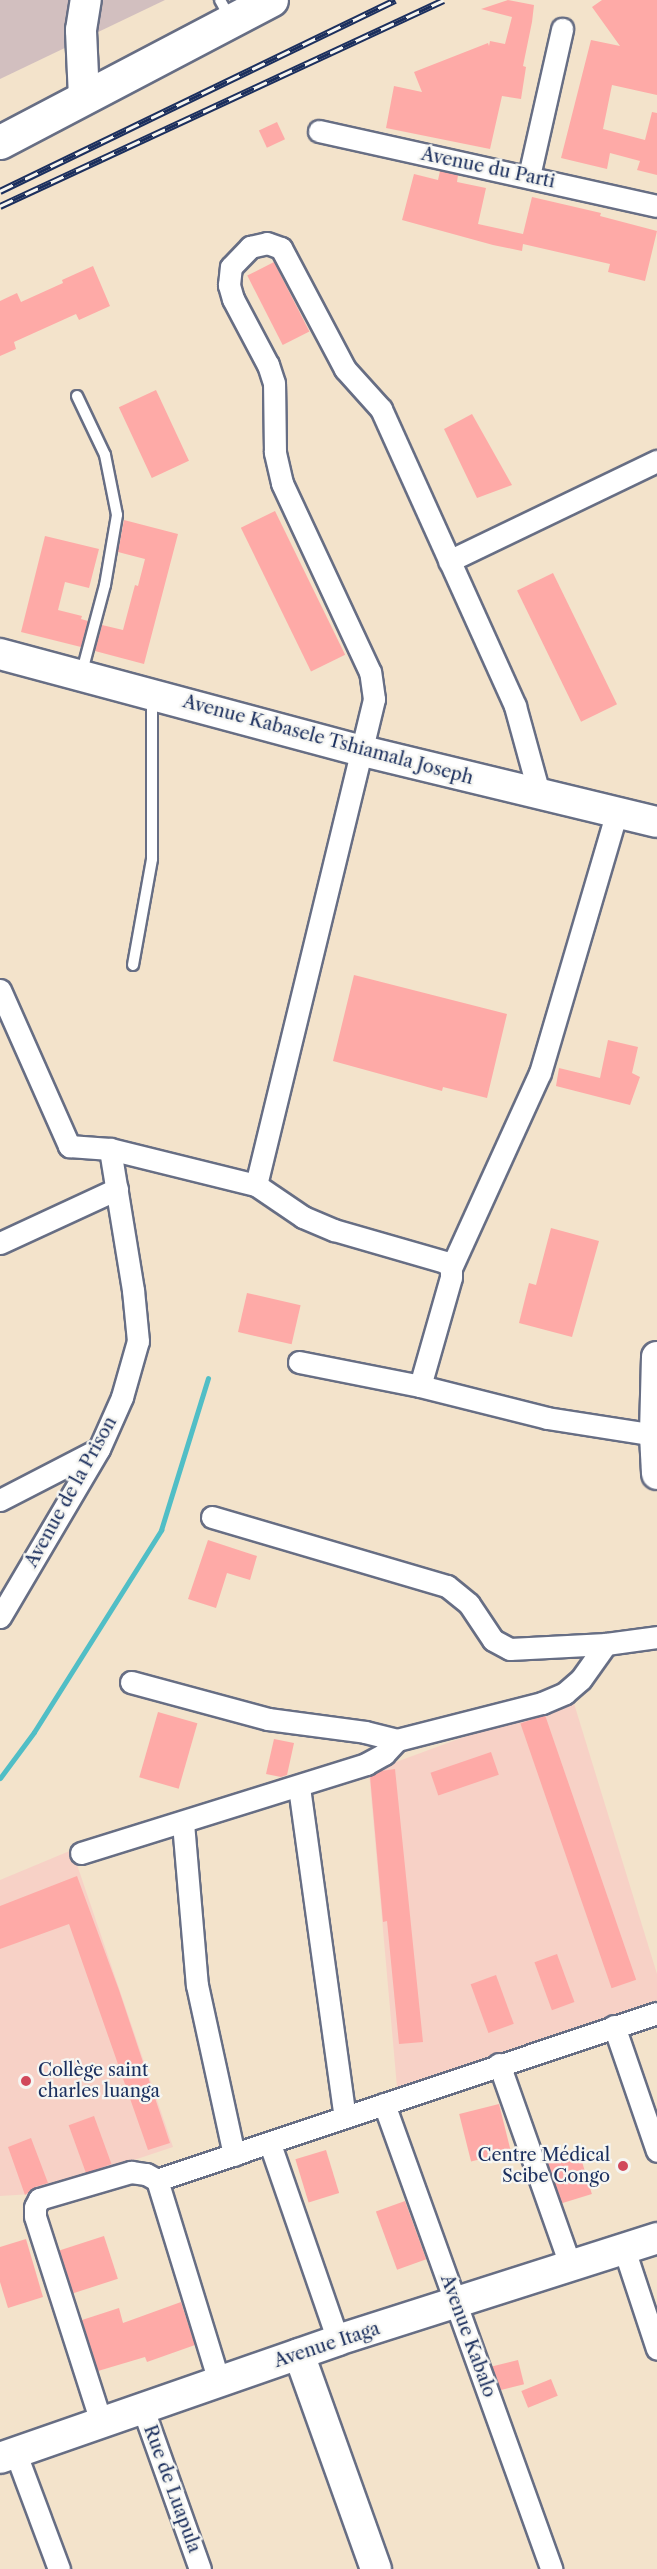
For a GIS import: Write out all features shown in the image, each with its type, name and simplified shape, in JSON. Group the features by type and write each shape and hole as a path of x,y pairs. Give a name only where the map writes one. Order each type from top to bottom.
{"main road":[{"path":"0,142 84,97 226,10 271,0"}],"street":[{"path":"84,97 81,30 86,0"},
{"path":"529,176 562,29"},
{"name":"Avenue du Parti","path":"319,131 657,206"},
{"path":"256,1185 374,699 370,672 282,483 275,452 274,383 268,365 233,299 229,285 231,267 250,247 267,243 282,248 345,369 381,409 515,706 539,794"},
{"path":"448,561 657,461"},
{"name":"Avenue Kabasele Tshiamala Joseph","path":"0,654 363,751 657,822"},
{"path":"420,1386 451,1277 451,1268 540,1073 617,812"},
{"path":"0,990 69,1146 110,1149 256,1185 303,1217 334,1230 445,1262 451,1268"},
{"name":"Avenue de la Prison","path":"0,1617 99,1449 122,1397 138,1341 110,1149"},
{"path":"0,1242 117,1189"},
{"path":"657,1358 655,1435 657,1474"},
{"path":"299,1362 420,1386 547,1418 655,1435"},
{"path":"0,1500 99,1449"},
{"path":"212,1517 447,1586 469,1604 493,1640 510,1648 606,1644 657,1637"},
{"path":"131,1682 268,1719 365,1732 397,1740 543,1703 565,1693 581,1679 606,1644"},
{"path":"81,1853 299,1787 366,1764 384,1754 397,1740"},
{"path":"299,1787 345,2117"},
{"path":"183,1822 196,1985 234,2155"},
{"path":"157,2180 657,2013"},
{"path":"614,2026 657,2151"},
{"path":"499,2064 571,2267"},
{"name":"Avenue Kabalo","path":"384,2104 551,2569"},
{"path":"270,2144 338,2340"},
{"path":"101,2422 35,2216 35,2206 39,2199 131,2172 146,2174 157,2180 219,2381"},
{"name":"Avenue Itaga","path":"4,2456 338,2340 657,2238"},
{"path":"624,2249 657,2349"},
{"path":"298,2354 376,2569"},
{"name":"Rue de Luapula","path":"143,2409 200,2569"},
{"path":"4,2456 58,2569"}],"lane":[{"path":"77,396 105,455 117,515 105,585 81,676"},
{"path":"133,965 152,859 152,693"}],"shaded area":[{"path":"0,0 165,0 0,79"},
{"path":"572,1697 657,1974 657,2000 397,2087 369,1772"},
{"path":"72,1850 173,2147 32,2194 0,2196 0,1880"}],"building":[{"path":"508,0 534,5 532,22 523,66 526,67 521,99 502,96 490,149 386,128 394,86 422,92 414,72 488,43 489,46 490,41 505,44 512,17 481,9"},
{"path":"602,0 657,0 657,95 612,85 603,129 645,140 652,112 657,113 657,175 637,170 640,161 610,153 607,169 561,158 591,40 620,46 592,7"},
{"path":"277,122 285,139 267,148 259,130"},
{"path":"440,171 458,175 457,182 486,188 478,224 523,234 532,197 601,213 600,216 657,231 645,281 608,272 610,264 523,244 522,251 493,245 402,220 414,174 438,180"},
{"path":"274,262 309,331 283,345 247,276"},
{"path":"93,266 110,306 79,320 76,314 14,342 16,349 0,356 0,301 17,293 21,302"},
{"path":"156,390 189,461 152,478 119,407"},
{"path":"472,414 512,485 477,498 444,429"},
{"path":"275,511 345,655 311,671 241,528"},
{"path":"124,520 178,534 144,664 95,651 102,625 123,630 135,585 138,586 145,559 118,552"},
{"path":"45,536 99,549 89,588 65,582 58,610 82,616 81,619 88,621 81,647 21,632"},
{"path":"553,573 617,704 581,722 517,591"},
{"path":"354,975 507,1014 487,1098 443,1087 442,1091 333,1061"},
{"path":"608,1040 638,1047 632,1073 640,1077 630,1105 556,1086 559,1068 600,1078"},
{"path":"551,1228 599,1241 572,1337 519,1323 529,1283 536,1285"},
{"path":"247,1293 301,1305 292,1344 238,1332"},
{"path":"208,1540 257,1556 250,1580 227,1573 216,1608 188,1599"},
{"path":"158,1712 197,1723 179,1789 139,1777"},
{"path":"545,1715 636,1980 612,1988 520,1723"},
{"path":"274,1739 294,1743 287,1775 281,1777 266,1774"},
{"path":"491,1752 499,1775 438,1796 430,1773"},
{"path":"395,1769 423,2042 399,2044 387,1921 383,1922 370,1776 381,1771"},
{"path":"77,1876 119,1990 170,2143 148,2150 69,1924 0,1949 0,1906"},
{"path":"557,1954 574,2002 552,2010 534,1962"},
{"path":"496,1975 514,2024 488,2033 471,1984"},
{"path":"499,2104 511,2152 471,2161 459,2114"},
{"path":"94,2116 111,2164 86,2173 69,2125"},
{"path":"31,2138 48,2183 35,2187 25,2195 8,2147"},
{"path":"326,2150 339,2193 309,2202 295,2159"},
{"path":"579,2152 592,2194 559,2204 546,2162"},
{"path":"405,2201 426,2259 397,2270 376,2212"},
{"path":"104,2236 118,2279 73,2293 59,2251"},
{"path":"26,2239 43,2297 8,2308 0,2282 0,2247"},
{"path":"181,2302 195,2345 147,2362 145,2357 98,2371 82,2320 119,2308 123,2323"},
{"path":"518,2360 524,2384 498,2391 492,2367"},
{"path":"551,2379 558,2396 528,2408 521,2391"}],"waterway":[{"path":"0,1778 34,1732 161,1530 208,1378"}],"railway":[{"path":"0,191 395,0"},
{"path":"0,206 443,0"}],"place":[{"name":"Collège saint charles luanga","path":"26,2081"},
{"name":"Centre Médical Scibe Congo","path":"623,2166"}]}
